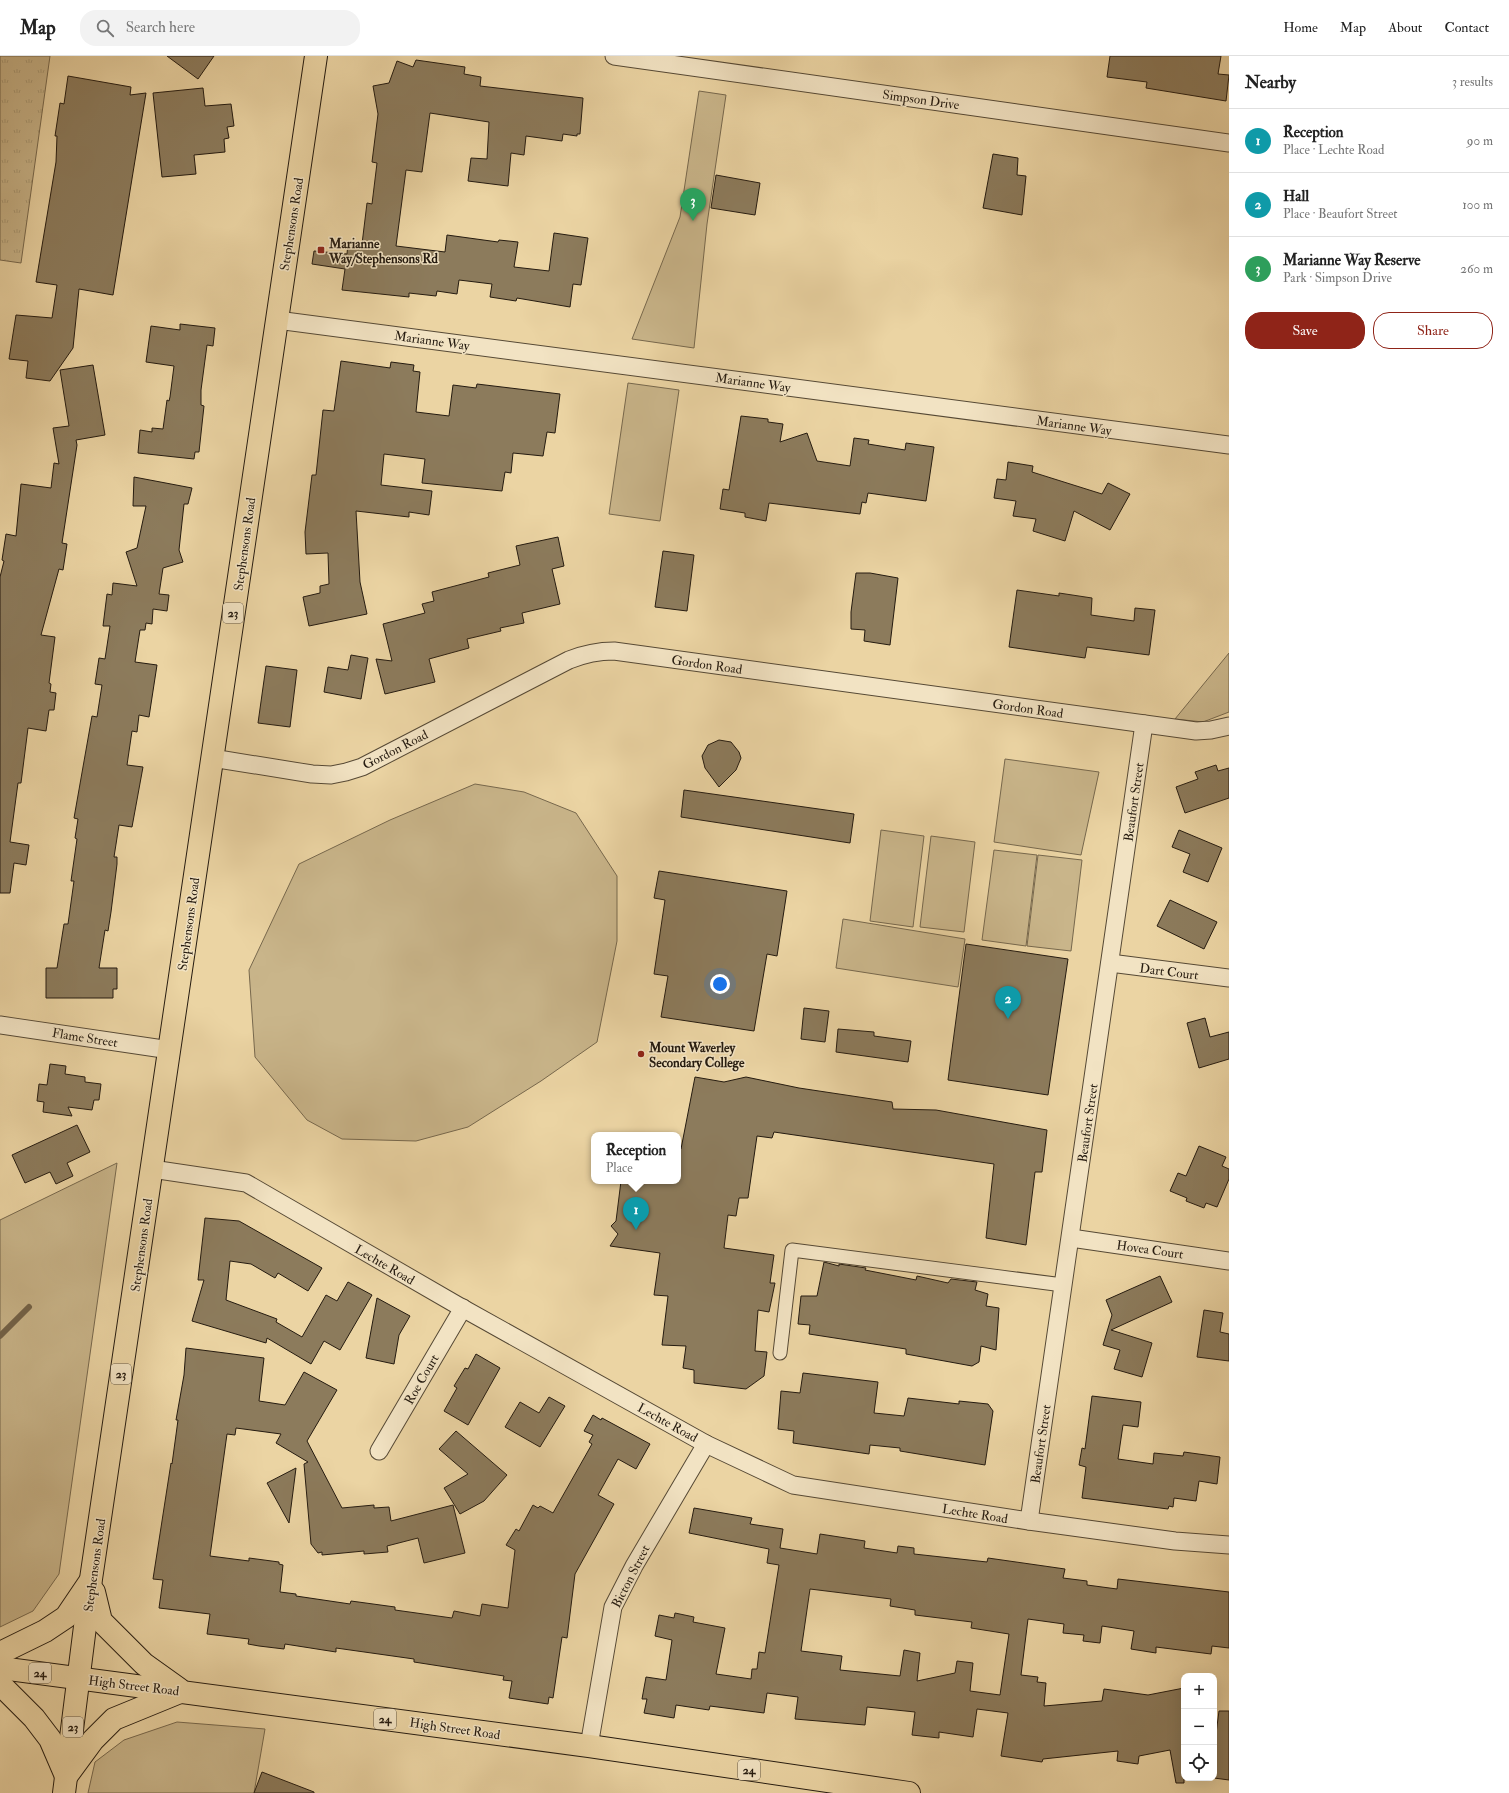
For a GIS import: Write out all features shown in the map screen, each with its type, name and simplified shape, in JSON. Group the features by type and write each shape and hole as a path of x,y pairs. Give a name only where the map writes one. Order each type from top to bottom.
{"main road":[{"name":"Stephensons Road","path":"65,1785 80,1678 91,1579 316,56"},
{"path":"0,1653 45,1631 66,1617 91,1579"},
{"path":"91,1579 101,1621 144,1664 182,1691"},
{"name":"High Street Road","path":"0,1668 589,1746 909,1793"},
{"path":"0,1684 34,1718 50,1739 65,1785"},
{"path":"65,1785 93,1740 114,1719 182,1691"}],"street":[{"name":"Simpson Drive","path":"614,56 1229,142"},
{"name":"Marianne Way","path":"277,320 1229,445"},
{"name":"Gordon Road","path":"212,758 312,774 331,775 346,772 362,766 569,660 585,653 601,651 614,651 1196,731 1211,730 1229,726"},
{"name":"Beaufort Street","path":"1029,1521 1144,724"},
{"name":"Dart Court","path":"1110,964 1229,978"},
{"name":"Flame Street","path":"0,1025 170,1050"},
{"name":"Lechte Road","path":"152,1169 246,1183 463,1308 706,1444 793,1485 1029,1521 1175,1541 1229,1545"},
{"name":"Hovea Court","path":"1071,1238 1229,1261"},
{"path":"780,1354 792,1250 1063,1285"},
{"name":"Roe Court","path":"380,1451 463,1308"},
{"name":"Bicton Street","path":"589,1746 613,1607 634,1566 706,1444"}],"green space":[{"path":"0,56 50,56 21,263 0,260"},
{"path":"699,91 726,95 707,224 694,348 632,339 680,217"},
{"path":"628,383 679,390 660,521 609,514"},
{"path":"1229,653 1229,712 1203,722 1175,719"},
{"path":"1005,759 1099,772 1081,855 994,842"},
{"path":"475,784 524,792 576,813 617,876 617,941 597,1042 541,1081 468,1127 416,1141 342,1139 307,1120 255,1057 249,970 299,864 390,820"},
{"path":"881,830 924,836 913,927 870,921"},
{"path":"931,836 975,842 964,932 920,927"},
{"path":"994,850 1037,855 1026,946 982,940"},
{"path":"1038,855 1082,860 1071,951 1027,946"},
{"path":"843,919 965,939 958,987 836,968"},
{"path":"117,1163 59,1574 33,1611 0,1627 0,1220"},
{"path":"177,1722 265,1729 254,1793 88,1793 95,1762 124,1740"}],"building":[{"path":"167,56 214,56 198,79"},
{"path":"1110,56 1221,56 1218,74 1229,75 1226,101 1146,88 1147,82 1107,77"},
{"path":"416,60 465,67 464,74 481,77 480,86 583,98 580,134 577,134 577,136 563,134 562,141 526,136 524,155 511,153 508,186 468,181 471,158 487,159 489,122 430,113 422,172 406,170 396,246 445,252 447,235 498,242 499,240 518,242 514,267 549,271 554,233 588,238 581,285 573,284 570,307 517,298 516,301 490,297 492,284 459,280 457,294 437,291 436,296 409,293 409,297 342,290 345,269 312,264 314,251 347,254 348,242 362,244 367,203 372,204 377,163 372,162 378,114 373,86 389,83 397,61 413,67"},
{"path":"68,76 131,87 130,95 146,93 113,295 79,289 73,348 50,381 26,378 28,361 9,359 16,315 52,318 57,285 36,282 56,162 57,136 55,136 60,103 64,104"},
{"path":"203,88 205,106 231,104 234,126 227,127 229,138 224,139 225,152 194,155 196,174 162,177 153,93"},
{"path":"993,154 1018,158 1017,175 1026,176 1022,215 983,208"},
{"path":"716,175 760,183 755,215 711,208"},
{"path":"180,324 215,328 213,346 207,345 201,390 201,405 204,406 199,452 195,452 194,459 138,453 140,430 152,432 152,428 163,429 167,400 169,401 170,397 174,366 146,362 151,326 180,330"},
{"path":"341,361 390,368 391,362 414,365 413,371 420,372 416,412 449,416 453,385 476,388 477,384 560,394 555,433 547,432 543,456 513,453 511,473 505,472 502,491 422,483 425,459 384,454 381,485 432,491 429,515 409,512 409,517 356,511 360,582 367,614 309,626 303,597 320,593 320,586 329,584 328,553 306,554 305,532 312,475 316,475 323,410 334,411"},
{"path":"93,365 105,435 76,440 77,445 62,543 67,544 63,570 59,569 41,635 55,637 49,683 51,684 50,692 56,693 54,710 49,710 46,731 28,728 21,783 18,783 10,842 29,845 26,865 14,863 10,893 0,893 0,577 4,561 2,560 6,534 16,536 21,484 51,488 54,463 59,464 53,428 69,426 60,370"},
{"path":"741,416 768,419 768,422 783,424 780,442 807,433 817,461 850,466 854,438 869,440 868,444 905,450 906,443 934,447 926,501 868,493 866,503 862,502 860,514 769,503 766,521 745,517 745,513 720,509 723,489 729,490"},
{"path":"1008,462 1033,466 1032,472 1102,494 1108,483 1130,494 1110,530 1074,511 1065,541 1033,531 1036,519 1013,516 1016,501 994,498 997,479 1006,480"},
{"path":"134,477 192,488 188,504 184,504 179,550 183,562 163,568 159,594 169,595 167,611 153,609 152,624 146,623 145,630 140,630 135,662 157,665 149,717 139,715 137,732 132,731 127,765 143,767 132,827 119,825 114,857 117,857 117,864 111,912 108,931 105,930 99,968 117,968 117,989 113,989 113,998 46,998 46,968 57,968 64,924 68,924 74,881 71,881 77,839 75,838 78,819 74,818 92,716 97,717 102,685 95,684 99,658 105,659 110,626 103,626 107,594 112,595 113,583 137,586 126,552 137,548 146,506 133,506"},
{"path":"558,537 564,566 552,569 560,604 522,613 524,623 500,628 501,631 467,639 469,648 429,659 435,682 385,694 376,659 392,661 383,624 425,613 422,604 434,601 432,592 489,577 488,573 520,565 516,546"},
{"path":"663,551 694,555 687,611 655,607"},
{"path":"856,573 870,573 898,578 890,645 864,641 865,630 851,629 851,612"},
{"path":"1017,590 1059,596 1059,593 1092,598 1091,615 1134,621 1135,608 1155,610 1149,655 1087,647 1085,658 1009,647"},
{"path":"351,655 368,658 361,699 324,692 328,667 348,670"},
{"path":"266,666 297,670 290,727 258,723"},
{"path":"719,740 731,742 739,752 741,758 736,770 719,787 705,768 702,756 708,745"},
{"path":"1216,765 1218,771 1229,768 1229,798 1185,813 1176,787 1198,779 1195,772"},
{"path":"684,790 854,814 850,843 681,817"},
{"path":"1179,830 1222,848 1208,882 1183,872 1190,854 1172,847"},
{"path":"659,871 787,891 777,956 767,954 754,1031 661,1017 668,976 654,974 665,900 654,898"},
{"path":"1170,900 1217,922 1204,949 1157,926"},
{"path":"966,944 1068,959 1048,1095 948,1080"},
{"path":"804,1008 829,1011 825,1042 801,1039"},
{"path":"1205,1018 1210,1037 1229,1032 1229,1059 1199,1068 1187,1023"},
{"path":"838,1029 874,1032 874,1036 911,1041 908,1062 836,1052"},
{"path":"50,1064 66,1066 65,1074 85,1077 85,1082 101,1084 99,1100 94,1100 92,1110 68,1107 72,1116 43,1112 44,1102 37,1101 39,1084 47,1085"},
{"path":"695,1077 724,1082 746,1077 799,1088 892,1102 893,1109 936,1110 1047,1130 1042,1172 1035,1172 1026,1245 986,1238 994,1164 774,1132 772,1138 757,1136 748,1198 739,1198 736,1216 728,1215 724,1248 774,1255 770,1283 775,1283 769,1312 758,1310 755,1351 767,1352 764,1376 746,1389 694,1383 694,1370 683,1368 686,1346 662,1345 668,1296 654,1295 660,1253 610,1246 618,1234 611,1226 616,1221 621,1184 681,1184 681,1149"},
{"path":"77,1125 90,1152 67,1163 73,1176 56,1184 50,1172 25,1183 12,1155"},
{"path":"1199,1146 1226,1157 1222,1166 1229,1169 1229,1179 1217,1207 1206,1203 1204,1208 1186,1201 1187,1198 1170,1191 1178,1173 1186,1176"},
{"path":"205,1218 239,1221 322,1268 308,1291 278,1273 275,1278 251,1264 230,1261 226,1300 277,1319 276,1322 302,1337 326,1295 337,1301 348,1282 372,1295 340,1350 324,1341 311,1364 267,1338 266,1343 192,1321 204,1280 198,1280"},
{"path":"824,1262 839,1266 839,1264 866,1268 865,1270 916,1280 917,1276 948,1283 951,1279 977,1282 975,1290 988,1294 986,1306 999,1308 996,1350 981,1346 979,1362 972,1366 906,1354 906,1349 809,1334 810,1325 798,1324 801,1296 817,1296"},
{"path":"1160,1276 1172,1302 1111,1330 1152,1343 1142,1377 1114,1369 1120,1350 1103,1345 1112,1315 1106,1300"},
{"path":"377,1298 410,1316 399,1335 394,1364 366,1358"},
{"path":"1204,1310 1223,1313 1220,1332 1229,1334 1229,1361 1197,1357"},
{"path":"186,1348 264,1358 259,1401 285,1405 304,1372 337,1390 307,1441 342,1508 374,1505 374,1508 389,1507 391,1521 453,1505 465,1553 424,1563 418,1538 387,1546 388,1552 364,1554 364,1551 322,1555 322,1552 318,1553 311,1544 304,1464 308,1462 276,1443 281,1434 236,1428 235,1435 227,1434 210,1556 249,1561 249,1558 279,1562 279,1564 283,1565 280,1592 296,1594 296,1596 350,1604 351,1601 395,1607 395,1610 452,1618 454,1611 480,1616 482,1604 508,1608 515,1550 506,1545 516,1529 519,1531 533,1505 538,1508 540,1506 553,1513 592,1444 589,1442 593,1435 584,1431 593,1415 601,1420 602,1418 650,1444 636,1469 618,1459 598,1495 614,1504 575,1574 567,1638 562,1637 553,1698 549,1697 548,1704 509,1698 512,1681 503,1680 504,1676 414,1662 414,1659 336,1648 336,1652 285,1644 284,1649 248,1644 249,1639 207,1634 210,1614 159,1608 163,1580 153,1579 171,1463 172,1464 178,1420 176,1420 184,1375"},
{"path":"476,1354 500,1368 468,1425 444,1411 457,1388 454,1386 465,1368 468,1369"},
{"path":"803,1373 878,1382 874,1413 904,1416 908,1398 959,1404 959,1401 988,1404 993,1411 985,1465 900,1451 900,1448 870,1445 869,1454 793,1443 794,1431 778,1429 781,1391 800,1393"},
{"path":"1092,1396 1141,1402 1138,1427 1123,1425 1118,1459 1153,1464 1154,1453 1183,1456 1184,1452 1220,1457 1217,1484 1199,1481 1196,1501 1174,1498 1173,1507 1169,1506 1168,1509 1082,1498 1086,1467 1079,1465 1082,1448 1085,1449"},
{"path":"549,1397 565,1406 540,1447 505,1427 520,1402 539,1413"},
{"path":"456,1431 507,1475 484,1501 460,1514 444,1488 468,1474 439,1449"},
{"path":"296,1468 289,1523 267,1483"},
{"path":"694,1508 752,1518 750,1524 783,1529 780,1548 817,1554 820,1534 865,1541 864,1548 897,1553 898,1546 914,1548 914,1554 987,1562 988,1558 1065,1569 1063,1578 1087,1581 1087,1585 1117,1589 1118,1579 1229,1592 1229,1648 1212,1646 1211,1654 1156,1647 1156,1653 1131,1649 1134,1631 1102,1626 1100,1643 1083,1641 1084,1635 1063,1633 1064,1624 1028,1619 1021,1675 1038,1677 1037,1682 1046,1683 1044,1706 1102,1701 1104,1689 1148,1695 1181,1689 1181,1781 1184,1781 1184,1783 1176,1783 1170,1750 1139,1756 1138,1764 1117,1761 1118,1751 1043,1759 1042,1762 1001,1756 1008,1713 977,1709 973,1737 939,1732 939,1738 912,1735 915,1712 867,1707 865,1725 795,1719 798,1697 767,1693 764,1713 710,1706 709,1710 676,1705 674,1718 644,1713 647,1699 642,1699 646,1677 666,1680 672,1640 655,1636 659,1615 674,1618 675,1613 694,1617 693,1622 725,1628 716,1674 751,1679 752,1669 757,1669 759,1652 765,1653 779,1565 767,1563 769,1549 689,1533","holes":["810,1589 891,1599 890,1606 915,1610 915,1615 972,1622 971,1628 1009,1634 1000,1695 970,1691 973,1663 957,1661 955,1673 917,1681 920,1653 904,1650 900,1676 840,1670 842,1656 801,1651"]},
{"path":"1219,1711 1229,1711 1229,1780 1217,1778 1217,1726"},
{"path":"262,1772 314,1792 314,1793 254,1793"}],"waterway":[{"path":"0,1336 29,1307"}],"place":[{"name":"Marianne Way Reserve","path":"693,221"},
{"name":"Marianne Way/Stephensons Rd","path":"321,250"},
{"name":"Hall","path":"1008,1019"},
{"name":"Mount Waverley Secondary College","path":"641,1054"},
{"name":"Reception","path":"636,1230"}]}
